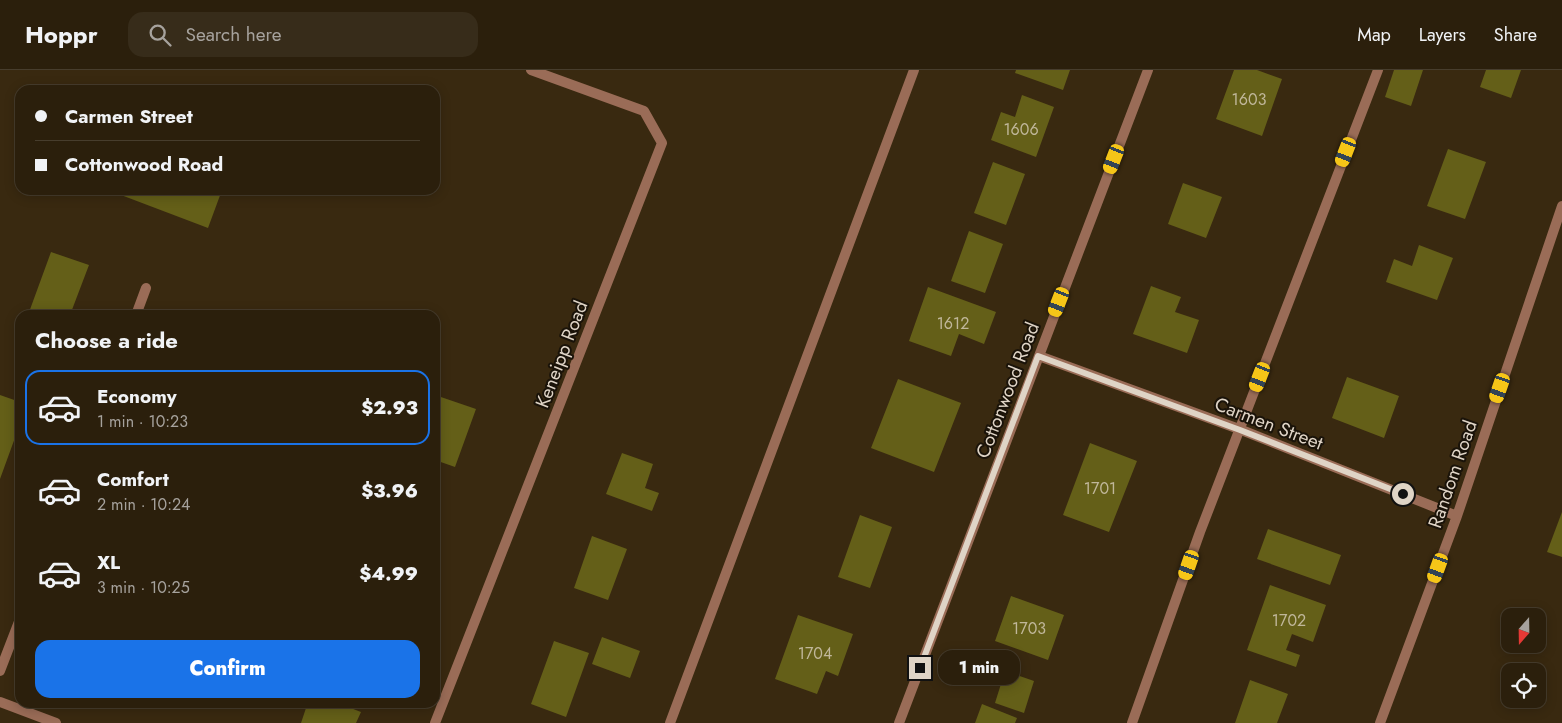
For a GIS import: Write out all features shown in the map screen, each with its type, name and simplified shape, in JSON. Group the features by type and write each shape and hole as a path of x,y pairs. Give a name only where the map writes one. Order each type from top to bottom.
{"street":[{"name":"Keneipp Road","path":"435,723 662,143 644,111 531,70"},
{"path":"670,723 914,70"},
{"name":"Cottonwood Road","path":"898,723 1148,70"},
{"path":"1132,723 1200,532 1378,70"},
{"name":"Random Road","path":"1380,723 1457,516 1562,206"},
{"path":"138,310 146,288"},
{"name":"Carmen Street","path":"1038,356 1240,430 1457,516"},
{"path":"0,671 15,631"},
{"path":"0,702 15,708"},
{"path":"16,708 56,723"}],"building":[{"path":"1016,70 1070,70 1063,90 1015,73"},
{"path":"1234,70 1257,70 1282,79 1262,136 1216,119"},
{"path":"1394,70 1423,70 1411,106 1385,97"},
{"path":"1486,70 1521,70 1511,98 1480,87"},
{"path":"1022,95 1054,107 1036,157 991,140 1001,112 1015,117"},
{"path":"1448,149 1486,162 1465,219 1427,206"},
{"path":"993,162 1025,174 1006,225 974,213"},
{"path":"1183,183 1222,197 1206,238 1168,224"},
{"path":"121,195 220,195 208,228"},
{"path":"969,231 1003,244 985,293 951,281"},
{"path":"1419,245 1453,258 1437,300 1386,282 1394,259 1412,266"},
{"path":"51,252 89,265 72,310 30,310"},
{"path":"1151,286 1181,297 1175,312 1199,320 1187,353 1133,334"},
{"path":"928,287 996,312 984,344 959,334 951,356 909,341"},
{"path":"1347,377 1399,396 1384,438 1332,418"},
{"path":"898,379 961,403 934,472 871,448"},
{"path":"0,395 15,400 15,438 0,479"},
{"path":"440,397 476,409 455,467 440,462"},
{"path":"1090,443 1137,461 1109,532 1063,515"},
{"path":"622,453 653,464 645,488 659,493 652,511 606,494"},
{"path":"1562,512 1562,557 1547,552"},
{"path":"860,515 892,527 870,588 838,577"},
{"path":"1268,529 1341,555 1330,585 1257,559"},
{"path":"592,536 627,549 608,600 574,588"},
{"path":"1270,585 1326,605 1313,642 1292,634 1286,650 1300,655 1296,667 1247,650"},
{"path":"1011,596 1064,615 1048,660 995,641"},
{"path":"798,615 853,634 838,676 826,671 817,694 775,679"},
{"path":"602,637 640,651 630,678 592,664"},
{"path":"554,641 589,653 566,717 531,704"},
{"path":"1005,671 1034,681 1024,713 995,703"},
{"path":"1250,680 1288,694 1277,723 1235,723"},
{"path":"982,704 1017,718 1015,723 975,723"},
{"path":"306,708 351,708 361,712 356,723 301,723"}],"route":[{"path":"920,668 1038,356 1240,430 1403,494"}]}
